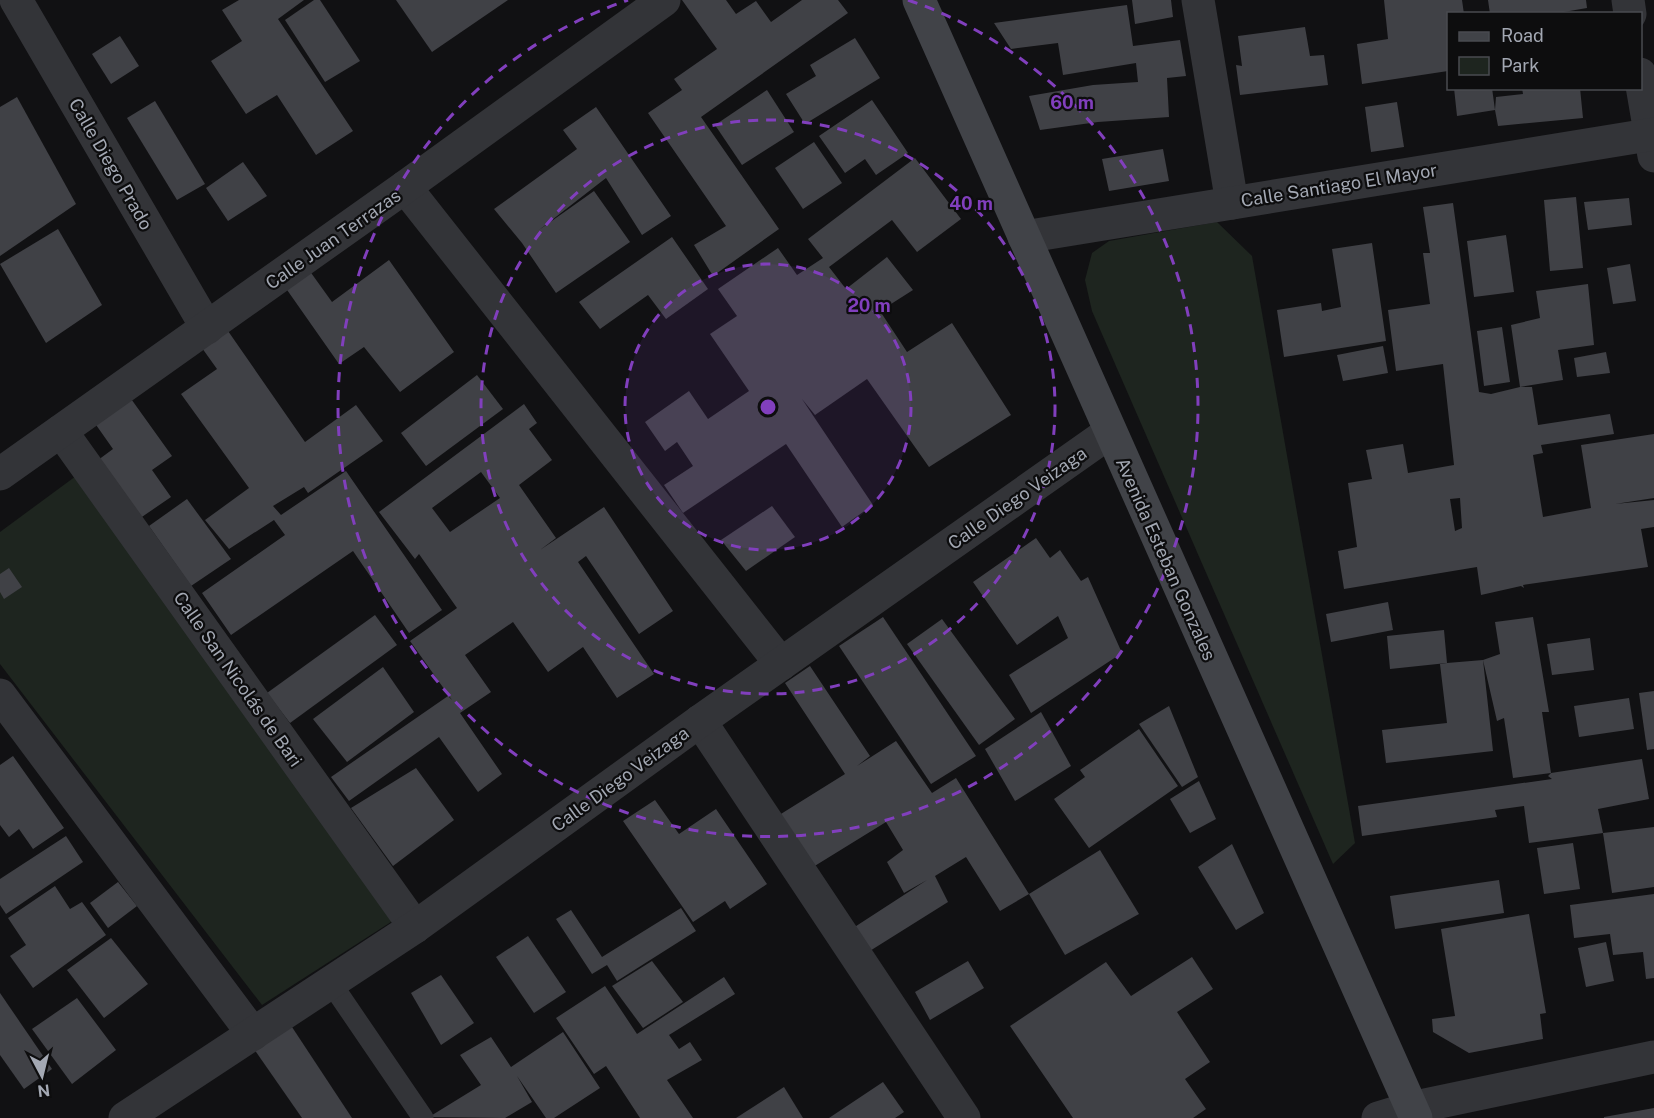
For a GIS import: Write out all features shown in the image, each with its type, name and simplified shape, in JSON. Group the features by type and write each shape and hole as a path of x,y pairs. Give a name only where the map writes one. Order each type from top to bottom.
{"street":[{"name":"Calle Diego Prado","path":"16,0 207,328"},
{"name":"Calle Juan Terrazas","path":"0,474 405,188 664,0"},
{"name":"Avenida Esteban Gonzales","path":"919,0 1413,1113"},
{"path":"1198,0 1232,203"},
{"path":"1642,80 1653,141"},
{"name":"Calle Santiago El Mayor","path":"1024,237 1232,203 1653,141"},
{"path":"405,188 781,664"},
{"name":"Calle San Nicolás de Bari","path":"61,431 415,927"},
{"name":"Calle Diego Veizaga","path":"125,1118 415,927 700,721 1110,432"},
{"path":"0,695 253,1034"},
{"path":"700,721 964,1118"},
{"path":"1378,1118 1413,1113 1654,1057"}],"lane":[{"path":"331,983 423,1118"}],"green space":[{"path":"1217,222 1252,256 1355,843 1333,864 1092,311 1085,280 1092,253 1109,241"},
{"path":"76,476 394,920 262,1005 0,664 0,532"}],"building":[{"path":"239,0 304,0 278,19 353,131 316,155 277,95 246,114 211,61 242,41 222,10"},
{"path":"314,0 320,0 360,61 325,82 285,20"},
{"path":"396,0 508,0 432,52"},
{"path":"682,0 726,0 736,14 756,1 771,22 802,0 838,0 848,13 701,117 779,229 713,276 694,245 726,226 648,113 682,90 674,79 717,49"},
{"path":"1132,0 1171,0 1173,17 1135,24"},
{"path":"1384,0 1462,0 1464,12 1447,12 1447,71 1362,84 1357,44 1388,39"},
{"path":"1488,0 1586,0 1587,8 1564,12 1490,12"},
{"path":"1127,5 1133,46 1180,40 1186,76 1167,78 1169,117 1098,122 1040,130 1029,96 1093,85 1138,82 1136,63 1063,75 1058,43 1011,49 994,23"},
{"path":"1305,27 1310,56 1324,55 1328,85 1240,95 1236,65 1242,66 1238,36"},
{"path":"120,36 139,66 111,84 92,54"},
{"path":"855,38 880,78 805,124 786,94 816,76 810,65"},
{"path":"767,90 794,132 742,165 715,125"},
{"path":"1454,90 1492,90 1495,110 1457,116"},
{"path":"1522,90 1580,90 1583,118 1498,126 1495,110 1496,97 1523,94"},
{"path":"17,97 76,204 0,256 0,107"},
{"path":"872,100 908,153 876,175 865,159 845,173 819,136"},
{"path":"155,101 205,184 177,200 127,118"},
{"path":"1397,102 1404,147 1371,152 1365,107"},
{"path":"596,107 671,216 642,235 606,178 539,230 594,191 630,242 556,293 522,243 494,209 577,149 563,130"},
{"path":"814,142 842,183 803,209 775,168"},
{"path":"1163,149 1169,181 1109,191 1102,159"},
{"path":"915,158 961,219 917,252 892,220 829,267 846,289 887,257 913,290 880,311 907,352 952,323 1011,415 929,467 867,379 815,415 802,399 873,505 842,527 786,444 683,513 664,485 693,466 677,442 665,451 645,422 689,391 708,419 749,391 710,334 737,316 718,289 778,248 797,275 823,258 808,239"},
{"path":"243,162 267,196 228,221 206,188"},
{"path":"1576,197 1583,268 1550,271 1544,200"},
{"path":"1629,198 1632,225 1588,230 1584,202"},
{"path":"1453,203 1479,392 1491,394 1520,387 1532,387 1538,425 1610,414 1614,434 1541,445 1543,453 1533,455 1543,517 1591,508 1581,445 1654,434 1654,498 1615,504 1654,500 1654,527 1641,529 1648,567 1523,585 1524,588 1521,586 1481,595 1477,567 1344,589 1338,551 1357,547 1348,483 1372,479 1366,450 1403,444 1408,473 1454,465 1443,364 1396,371 1388,310 1430,304 1423,253 1430,253 1423,207","holes":["1460,498 1462,528 1455,531 1450,499"]},
{"path":"58,229 102,305 46,343 0,264"},
{"path":"1506,235 1514,292 1474,297 1467,241"},
{"path":"672,237 708,289 666,319 648,295 600,329 579,302"},
{"path":"1372,243 1386,341 1284,357 1277,310 1321,303 1322,311 1341,307 1332,249"},
{"path":"389,260 454,352 400,392 364,347 339,364 285,287 309,270 332,302"},
{"path":"1630,264 1636,301 1613,304 1607,268"},
{"path":"1588,284 1594,345 1558,350 1563,380 1520,387 1511,325 1540,318 1536,291"},
{"path":"1502,327 1510,382 1484,386 1477,331"},
{"path":"228,331 305,442 356,405 383,441 308,493 304,487 273,506 281,515 346,471 442,610 409,633 353,551 231,635 202,593 285,535 274,520 229,549 205,520 249,488 181,394 217,369 202,348"},
{"path":"1383,346 1388,373 1343,381 1337,355"},
{"path":"1606,352 1610,373 1577,377 1574,358"},
{"path":"477,375 503,409 426,466 401,433"},
{"path":"129,396 172,456 152,470 171,497 136,521 94,463 113,449 94,422"},
{"path":"524,404 537,423 529,429 552,460 519,485 556,538 540,550 604,507 673,611 639,634 586,556 578,562 654,674 617,698 583,647 548,672 513,622 465,655 491,692 460,713 502,774 478,792 439,737 349,801 331,777 448,696 452,700 410,641 457,608 419,554 415,559 379,512","holes":["481,472 500,498 450,532 432,508"]},
{"path":"187,499 231,559 191,586 149,526"},
{"path":"772,506 795,537 746,571 721,540"},
{"path":"1036,538 1050,558 1060,550 1081,581 1088,577 1122,653 1031,713 1009,675 1068,638 1058,616 1017,645 973,582"},
{"path":"9,568 22,587 4,599 0,592 0,574"},
{"path":"1388,602 1393,630 1331,642 1326,614"},
{"path":"375,615 397,645 290,723 267,693"},
{"path":"883,617 976,756 931,784 839,646"},
{"path":"1533,617 1549,712 1542,712 1551,773 1513,778 1504,718 1497,721 1483,660 1500,654 1495,622"},
{"path":"942,619 1015,719 979,745 907,644"},
{"path":"1444,630 1447,663 1390,669 1387,636"},
{"path":"1590,638 1594,670 1552,675 1547,644"},
{"path":"1483,660 1493,751 1386,763 1382,730 1447,723 1440,664"},
{"path":"810,666 870,756 857,766 896,741 932,793 956,778 1029,894 1000,911 966,857 935,876 948,902 865,954 850,930 927,880 904,893 887,862 903,850 886,822 792,880 760,827 845,774 785,683"},
{"path":"383,667 414,712 347,762 313,719"},
{"path":"1654,691 1654,749 1647,750 1639,693"},
{"path":"1629,698 1634,729 1579,737 1574,706"},
{"path":"1169,706 1198,777 1182,787 1139,724"},
{"path":"1041,712 1071,766 1015,801 985,749"},
{"path":"1139,729 1178,786 1089,848 1054,799 1085,777 1080,770"},
{"path":"13,756 64,828 33,849 19,829 9,837 0,825 0,765"},
{"path":"1642,759 1649,799 1598,809 1603,833 1529,843 1524,806 1495,810 1497,817 1362,836 1358,806 1552,779 1548,776 1551,773"},
{"path":"416,768 454,820 393,866 351,808"},
{"path":"1199,781 1216,819 1190,833 1170,799"},
{"path":"655,800 679,834 716,809 767,884 730,909 725,901 693,922 623,821"},
{"path":"1654,827 1654,887 1612,893 1603,833"},
{"path":"66,836 83,862 6,914 0,905 0,879"},
{"path":"1573,843 1580,889 1544,894 1537,848"},
{"path":"1232,844 1264,913 1236,930 1198,867"},
{"path":"1100,850 1139,914 1065,955 1029,894"},
{"path":"1499,880 1504,913 1395,929 1390,896"},
{"path":"118,882 137,906 108,928 90,903"},
{"path":"55,886 70,909 82,902 106,935 33,988 10,956 26,945 8,918"},
{"path":"1654,894 1654,978 1646,979 1643,952 1613,955 1610,934 1574,938 1570,905"},
{"path":"681,908 696,931 617,981 607,965 592,974 556,919 571,910 602,957"},
{"path":"1529,914 1546,1013 1540,1014 1543,1039 1469,1053 1433,1032 1432,1019 1455,1016 1441,929"},
{"path":"528,936 566,992 534,1013 496,957"},
{"path":"111,938 148,984 104,1018 67,970"},
{"path":"1606,942 1614,981 1586,987 1578,948"},
{"path":"1192,957 1213,989 1177,1012 1210,1062 1185,1079 1206,1109 1193,1118 1073,1118 1010,1026 1106,962 1131,996"},
{"path":"652,961 683,1002 643,1028 612,986"},
{"path":"968,961 984,988 930,1020 915,992"},
{"path":"441,975 474,1023 441,1045 411,993"},
{"path":"724,977 735,994 669,1035 679,1049 690,1042 702,1060 667,1080 693,1118 640,1118 606,1066 594,1074 556,1018 605,986 637,1034"},
{"path":"0,993 52,1069 24,1089 0,1055"},
{"path":"77,998 116,1050 72,1084 32,1029"},
{"path":"290,1024 352,1118 302,1118 254,1049"},
{"path":"563,1032 600,1088 554,1118 546,1118 517,1076 532,1102 505,1118 429,1117 481,1085 460,1055 491,1037 511,1067"},
{"path":"883,1082 904,1112 895,1118 829,1118"},
{"path":"784,1087 803,1118 736,1118"},
{"path":"1654,1108 1654,1118 1604,1118 1604,1117"}]}
